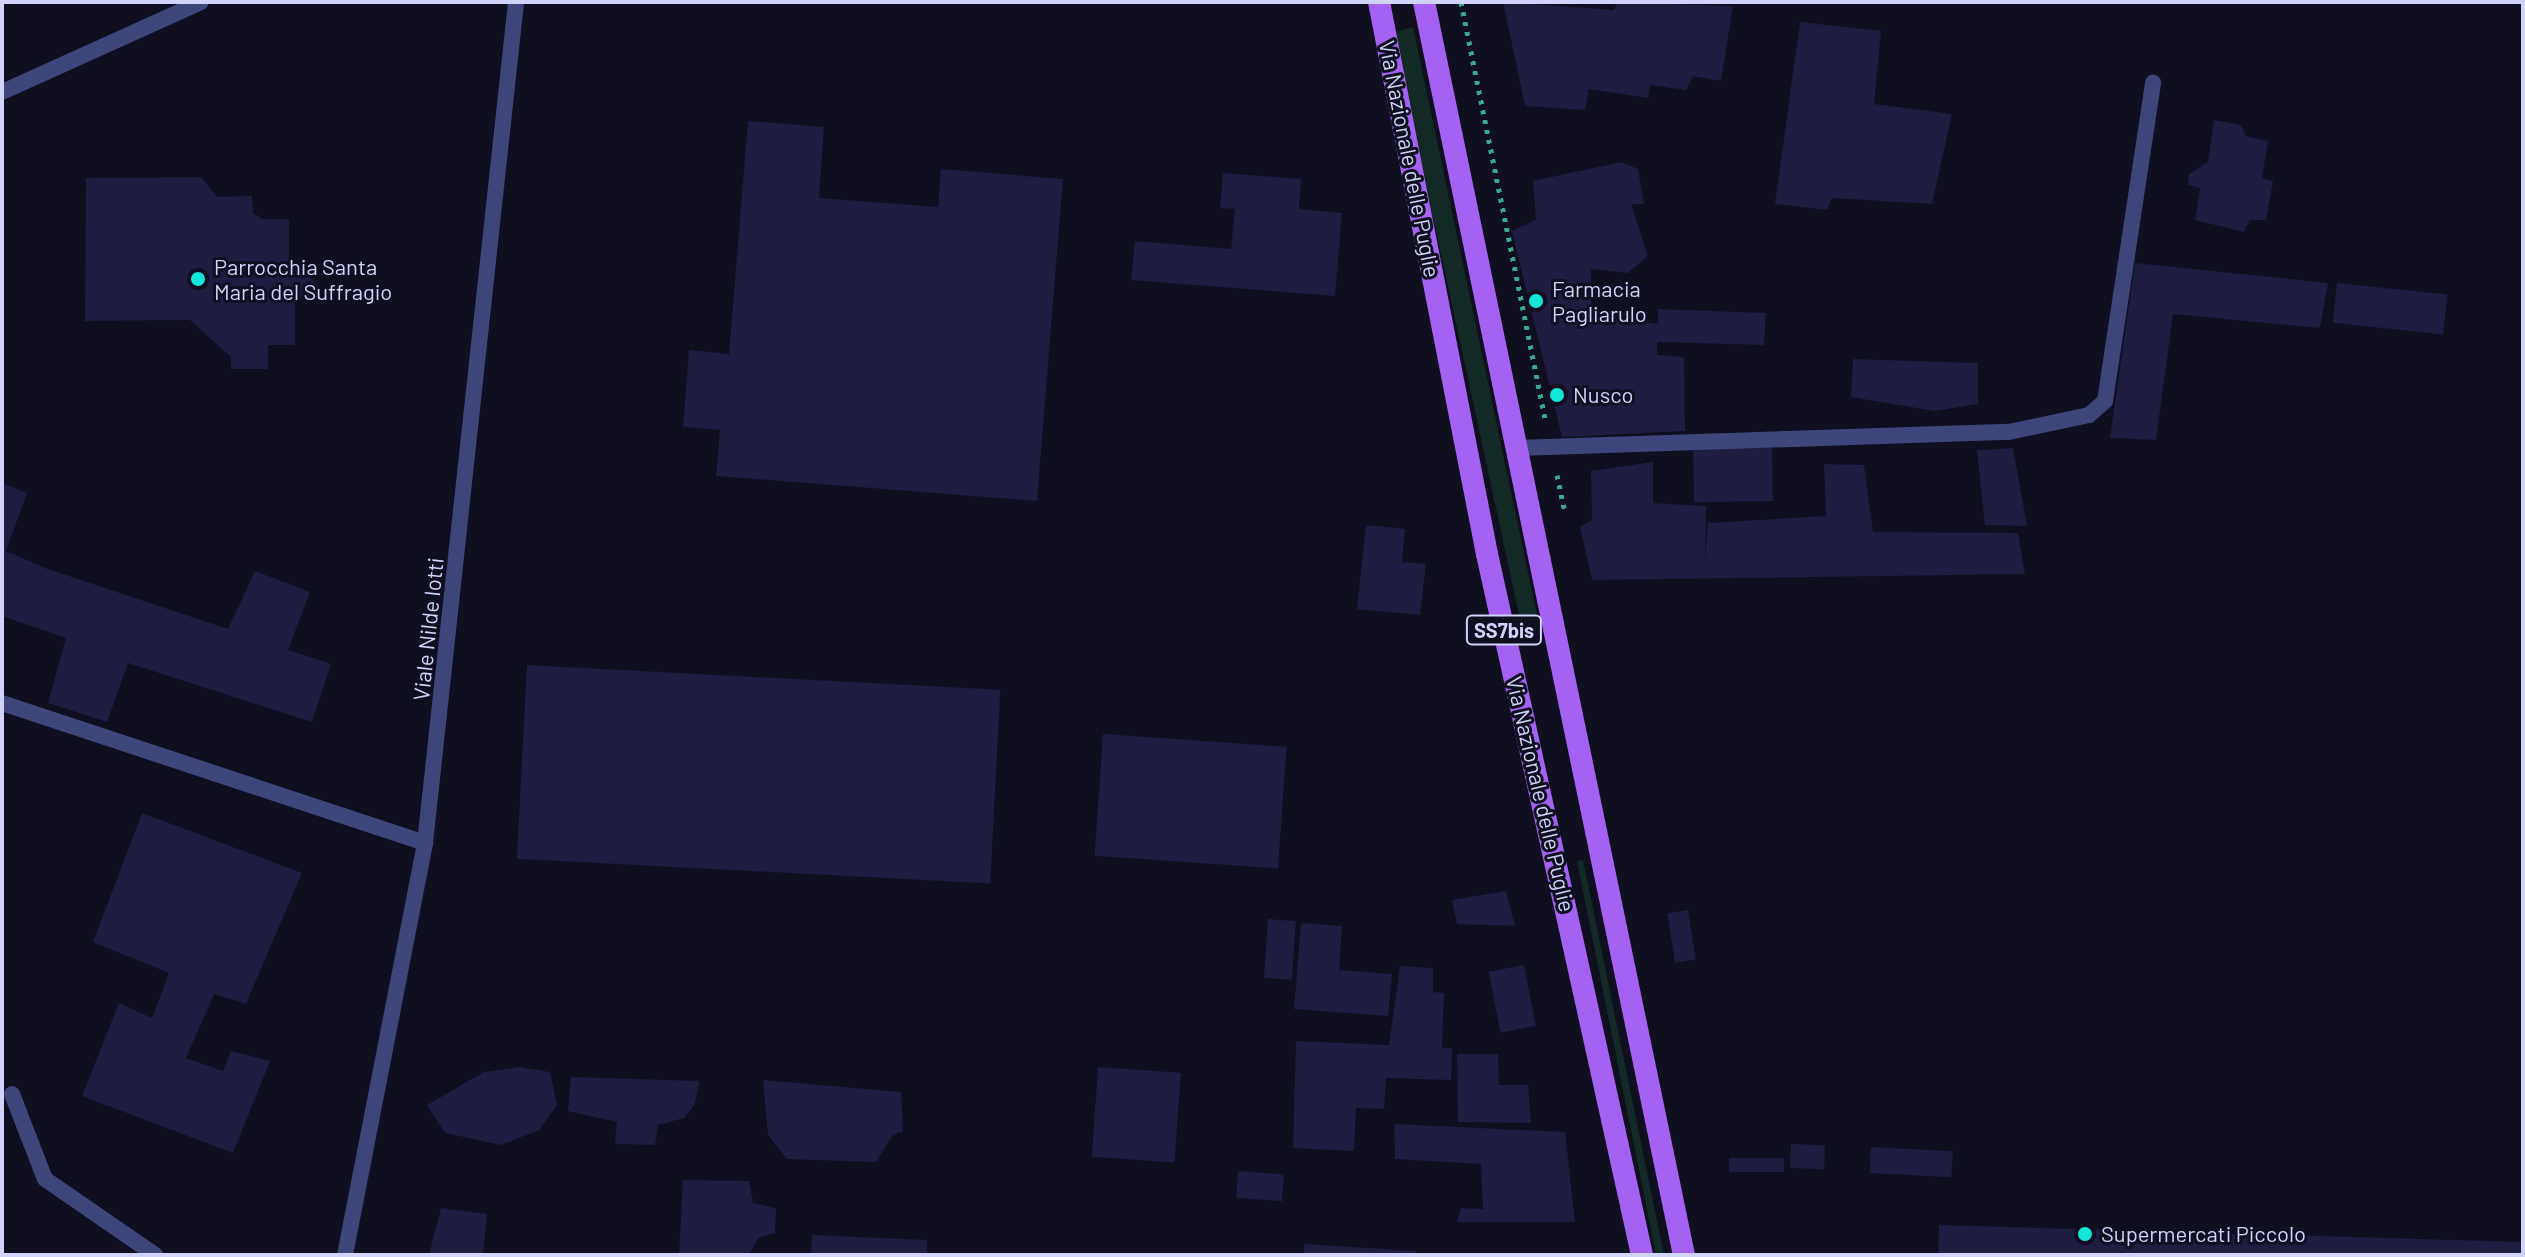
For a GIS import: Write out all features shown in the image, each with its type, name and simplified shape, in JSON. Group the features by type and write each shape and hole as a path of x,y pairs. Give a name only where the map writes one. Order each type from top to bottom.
{"main road":[{"name":"Via Nazionale delle Puglie","path":"1379,2 1487,554 1642,1255"},
{"name":"Via Nazionale delle Puglie","path":"1424,2 1684,1255"}],"street":[{"path":"2,92 201,2"},
{"name":"Viale Nilde Iotti","path":"345,1255 425,843 516,2"},
{"path":"1518,448 2009,432 2089,415 2105,401 2153,83"},
{"path":"2,703 425,843"},
{"path":"12,1094 45,1179 155,1255"}],"green space":[{"path":"1413,27 1537,615 1520,619 1393,32"},
{"path":"1583,860 1664,1255 1656,1255 1577,861"}],"building":[{"path":"1503,2 1614,10 1617,2 1733,6 1721,81 1693,76 1686,90 1650,85 1648,98 1589,89 1585,110 1525,106"},
{"path":"1800,22 1881,31 1874,104 1952,114 1932,204 1832,198 1827,210 1775,204"},
{"path":"2214,120 2241,125 2246,136 2268,141 2262,178 2273,181 2266,220 2250,220 2244,232 2195,220 2200,188 2188,185 2189,174 2208,162"},
{"path":"748,121 824,127 819,198 938,207 941,169 1063,179 1037,501 716,476 720,430 683,427 689,350 729,354"},
{"path":"1622,162 1638,169 1644,204 1631,204 1648,256 1628,273 1591,269 1591,314 1658,324 1658,309 1766,313 1764,345 1657,342 1657,355 1684,357 1685,431 1562,437 1512,231 1536,220 1533,181"},
{"path":"1223,173 1301,179 1299,209 1342,213 1335,296 1131,280 1135,241 1231,249 1235,209 1220,208"},
{"name":"Parrocchia Santa Maria del Suffragio","path":"201,177 217,197 252,196 253,213 262,219 289,219 289,260 333,297 295,297 295,345 268,345 268,369 231,369 231,357 190,320 85,321 86,178"},
{"path":"2135,263 2328,283 2320,328 2173,314 2156,440 2110,438"},
{"path":"2337,283 2447,295 2443,334 2333,323"},
{"path":"1853,359 1978,363 1978,404 1935,411 1851,397"},
{"path":"1772,445 1773,501 1694,502 1693,446"},
{"path":"2013,448 2027,526 1985,525 1977,450"},
{"path":"1653,462 1653,503 1706,506 1705,560 1708,523 1826,516 1824,464 1864,465 1873,532 2018,533 2025,574 1592,580 1580,527 1592,520 1591,471"},
{"path":"2,483 27,493 6,551 45,568 228,629 255,571 310,592 288,650 331,664 312,722 128,663 107,722 48,703 66,638 2,616"},
{"path":"1366,525 1405,529 1402,562 1426,564 1420,615 1357,609"},
{"path":"527,665 1000,690 990,884 517,859"},
{"path":"1103,734 1287,747 1278,869 1094,856"},
{"path":"142,813 302,873 246,1004 214,994 186,1058 223,1071 231,1051 270,1061 233,1153 82,1096 119,1003 152,1018 169,973 93,942"},
{"path":"1506,891 1515,926 1457,924 1452,900"},
{"path":"1688,910 1696,959 1675,963 1667,913"},
{"path":"1268,919 1296,921 1292,980 1264,978"},
{"path":"1301,923 1342,926 1339,970 1392,974 1388,1016 1294,1009"},
{"path":"1524,965 1536,1026 1500,1033 1489,972"},
{"path":"1400,966 1433,968 1433,992 1444,993 1442,1048 1452,1048 1451,1080 1386,1078 1384,1109 1356,1108 1354,1151 1293,1148 1296,1041 1389,1045"},
{"path":"1457,1054 1498,1054 1499,1085 1528,1085 1531,1123 1458,1122"},
{"path":"520,1067 550,1072 557,1105 539,1130 501,1145 445,1133 427,1105 484,1072"},
{"path":"1098,1067 1181,1073 1175,1163 1092,1157"},
{"path":"571,1077 699,1081 695,1104 684,1118 658,1125 655,1145 615,1144 617,1122 568,1111"},
{"path":"763,1080 901,1092 903,1131 892,1136 876,1162 787,1159 768,1135"},
{"path":"1394,1124 1565,1132 1575,1222 1457,1222 1461,1208 1483,1209 1481,1164 1395,1159"},
{"path":"1791,1144 1825,1145 1824,1169 1790,1168"},
{"path":"1871,1147 1953,1151 1952,1177 1870,1173"},
{"path":"1729,1158 1784,1158 1784,1172 1729,1172"},
{"path":"1238,1171 1284,1174 1282,1201 1236,1198"},
{"path":"683,1180 749,1181 753,1203 776,1208 775,1233 758,1238 749,1255 679,1255"},
{"path":"441,1208 487,1214 483,1255 429,1255"},
{"name":"Supermercati Piccolo","path":"1939,1225 2523,1242 2523,1255 1938,1255"},
{"path":"812,1235 927,1240 927,1255 811,1255"},
{"path":"1304,1244 1416,1251 1415,1255 1304,1255"}],"place":[{"name":"Parrocchia Santa Maria del Suffragio","path":"198,279"},
{"name":"Farmacia Pagliarulo","path":"1536,301"},
{"name":"Nusco","path":"1557,395"},
{"name":"Supermercati Piccolo","path":"2085,1234"}]}
